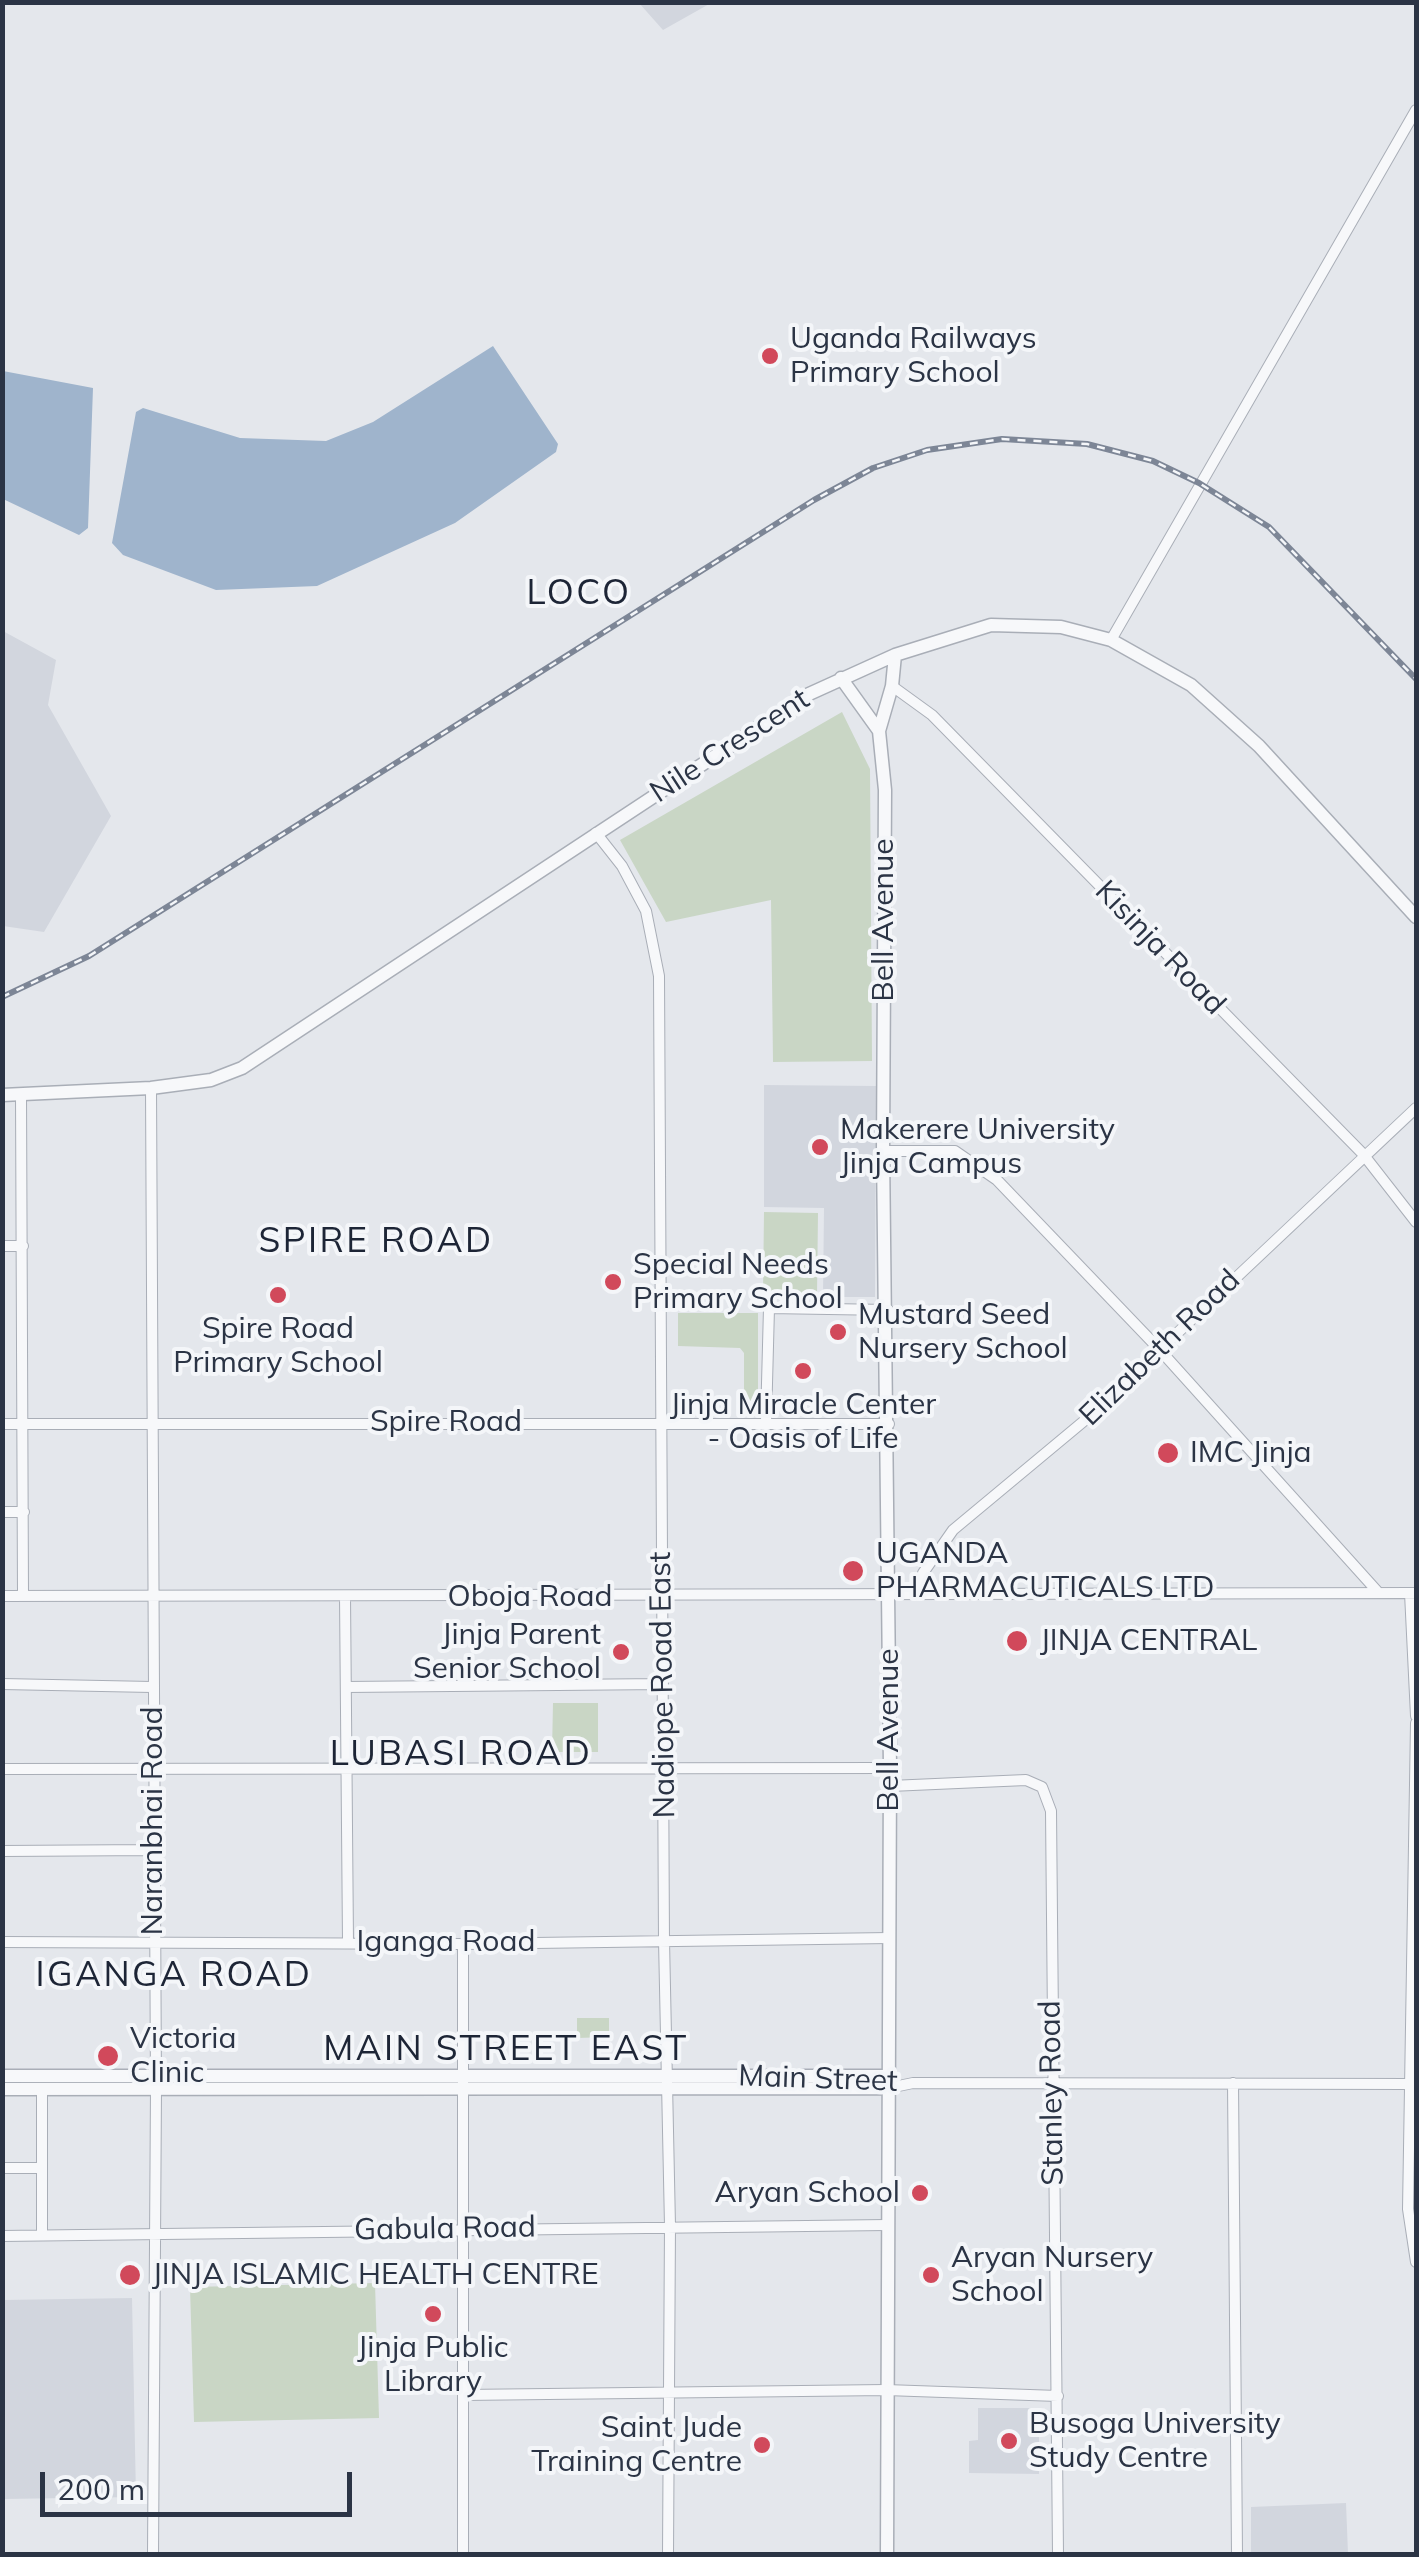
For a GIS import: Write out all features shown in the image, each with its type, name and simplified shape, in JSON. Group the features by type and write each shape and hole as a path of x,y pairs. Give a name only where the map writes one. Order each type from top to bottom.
{"street":[{"path":"1111,640 1416,110"},
{"name":"Nile Crescent","path":"2,1095 152,1088 211,1080 254,1062 809,694 894,655 991,625 1062,627 1111,640 1190,685 1224,714 1416,917"},
{"path":"878,731 892,686 894,655"},
{"name":"Bell Avenue","path":"841,678 878,731 885,790 883,1150 890,1424 887,2554"},
{"name":"Kisinja Road","path":"892,686 932,715 1363,1154 1416,1222"},
{"name":"Nadiope Road East","path":"596,833 622,866 646,911 659,976 664,1940 670,2226 668,2554"},
{"name":"Naranbhai Road","path":"152,1088 152,2554"},
{"path":"21,1094 24,1596"},
{"name":"Elizabeth Road","path":"924,1594 923,1572 953,1530 1084,1422 1416,1108"},
{"path":"883,1150 941,1148 973,1161 997,1180 1160,1350 1377,1591"},
{"path":"2,1246 23,1246"},
{"path":"766,1421 769,1308 888,1310"},
{"name":"Spire Road","path":"2,1424 890,1424"},
{"path":"2,1512 24,1512"},
{"path":"1413,1593 1416,1719 1408,2209 1416,2262"},
{"name":"Oboja Road","path":"2,1596 662,1598 1413,1593"},
{"path":"346,1596 348,1942"},
{"path":"2,1684 152,1687"},
{"path":"346,1687 663,1684"},
{"path":"2,1769 890,1768"},
{"name":"Stanley Road","path":"890,1786 1026,1780 1042,1787 1051,1812 1058,2554"},
{"path":"2,1851 152,1850"},
{"name":"Iganga Road","path":"2,1942 463,1944 890,1938"},
{"path":"463,1944 463,2554"},
{"name":"Main Street","path":"2,2076 155,2083"},
{"name":"Main Street","path":"2,2088 155,2083 667,2081 1409,2084"},
{"path":"1233,2084 1237,2554"},
{"path":"42,2088 42,2236"},
{"path":"2,2168 42,2168"},
{"name":"Gabula Road","path":"2,2236 887,2224"},
{"path":"463,2395 886,2390 1058,2396"}],"shaded area":[{"path":"639,3 711,3 663,30"},
{"path":"3,631 56,660 48,705 111,816 44,932 3,926"},
{"name":"Makerere University Jinja Campus","path":"764,1085 876,1086 875,1297 823,1297 824,1208 764,1207"},
{"path":"132,2298 136,2497 3,2499 3,2300"},
{"name":"Busoga University Study Centre","path":"978,2408 1039,2408 1039,2474 969,2473 969,2441 978,2440"},
{"path":"1346,2503 1348,2554 1251,2554 1251,2507"}],"green space":[{"path":"842,712 870,769 872,1061 773,1062 771,900 666,922 620,840"},
{"path":"764,1212 818,1213 817,1295 763,1294"},
{"path":"678,1313 758,1313 758,1404 744,1404 744,1353 740,1348 678,1346"},
{"path":"553,1703 598,1703 598,1752 552,1752"},
{"path":"577,2018 609,2018 609,2037 577,2038"},
{"path":"375,2283 379,2418 194,2422 190,2287"}],"water":[{"path":"493,346 558,444 556,452 455,523 317,586 216,590 123,555 112,543 136,412 143,408 240,438 326,441 373,422"},
{"path":"3,371 93,388 88,528 79,535 3,499"}],"railway":[{"path":"2,997 89,956 814,500 873,468 927,450 1002,439 1087,444 1153,461 1199,483 1269,527 1416,679"}],"place":[{"name":"Uganda Railways Primary School","path":"770,356"},
{"name":"Makerere University Jinja Campus","path":"820,1147"},
{"name":"Special Needs Primary School","path":"613,1282"},
{"name":"Spire Road Primary School","path":"278,1295"},
{"name":"Mustard Seed Nursery School","path":"838,1332"},
{"name":"Jinja Miracle Center - Oasis of Life","path":"803,1371"},
{"name":"IMC Jinja","path":"1168,1453"},
{"name":"UGANDA PHARMACUTICALS LTD","path":"853,1571"},
{"name":"JINJA CENTRAL","path":"1017,1641"},
{"name":"Jinja Parent Senior School","path":"621,1652"},
{"name":"Victoria Clinic","path":"108,2056"},
{"name":"Aryan School","path":"920,2193"},
{"name":"JINJA ISLAMIC HEALTH CENTRE","path":"130,2275"},
{"name":"Aryan Nursery School","path":"931,2275"},
{"name":"Jinja Public Library","path":"433,2314"},
{"name":"Busoga University Study Centre","path":"1009,2441"},
{"name":"Saint Jude Training Centre","path":"762,2445"}],"district":[{"name":"LOCO","path":"579,593"},
{"name":"SPIRE ROAD","path":"376,1241"},
{"name":"LUBASI ROAD","path":"461,1754"},
{"name":"IGANGA ROAD","path":"174,1975"},
{"name":"MAIN STREET EAST","path":"506,2049"}]}
